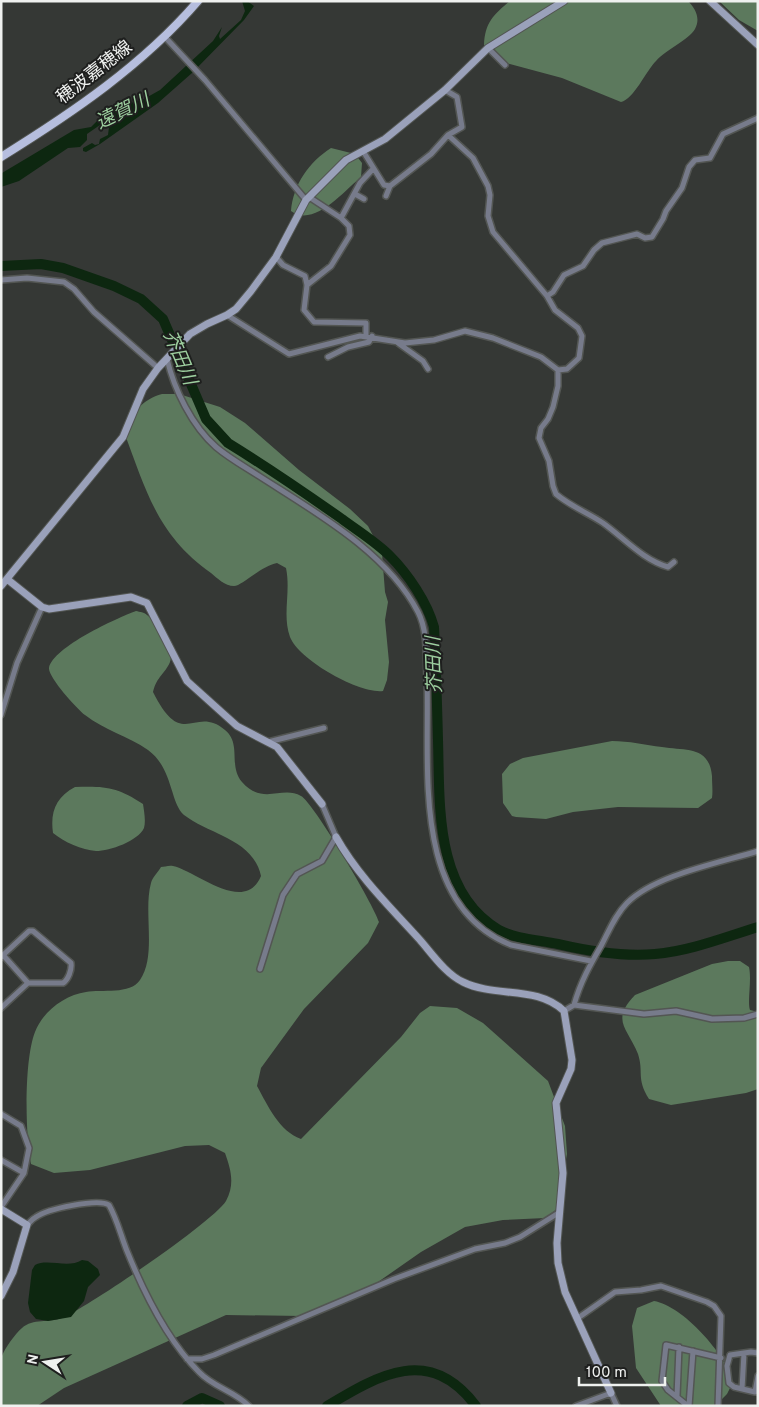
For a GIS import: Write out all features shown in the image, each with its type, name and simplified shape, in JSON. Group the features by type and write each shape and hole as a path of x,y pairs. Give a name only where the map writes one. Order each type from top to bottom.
{"main road":[{"name":"穂波嘉穂線","path":"1,156 102,89 166,38 198,1"}],"street":[{"path":"1,586 4,577 123,437 143,389 158,368 181,342 206,324 228,315 241,303 276,256 308,199 346,160 385,140 445,90 488,48 564,1"},
{"path":"710,1 758,45"},
{"path":"166,38 308,199 341,218 349,226 350,235 331,266 307,285"},
{"path":"488,48 504,65"},
{"path":"386,196 390,186 431,154 448,135 462,127 457,98 445,90"},
{"path":"547,296 553,292 564,275 583,266 594,250 602,243 637,234 645,238 652,237 664,219 666,210 682,188 689,167 695,160 710,158 723,134 758,118"},
{"path":"228,315 289,354 369,336 398,342 434,340 465,331 541,357 558,370 567,369 580,358 582,336 578,328 555,310 547,296 493,232 488,216 490,195 488,186 473,158 448,135"},
{"path":"362,151 384,185 390,186"},
{"path":"341,218 360,183 373,169"},
{"path":"355,194 364,199"},
{"path":"276,256 283,265 304,276 307,285 304,310 314,322 366,323 369,342 348,347 328,357"},
{"path":"1,280 27,278 64,282 74,289 94,312 158,368"},
{"path":"398,342 423,361 428,369"},
{"path":"167,358 171,376 186,406 198,426 215,446 308,508 375,557 404,590 418,612 423,626 426,658 428,798 431,824 444,874 462,908 484,931 511,945 591,961"},
{"path":"558,370 558,386 548,418 541,428 540,438 549,461 556,494 603,523 660,565 668,567 674,562"},
{"path":"4,577 42,607 56,609 131,597 147,603 187,681 237,726 277,747 290,761 322,804 347,856 363,878 452,975 474,986 550,1000 564,1011 572,1060 571,1069 556,1103 562,1152 557,1243 560,1279 617,1406"},
{"path":"1,715 18,663 42,607"},
{"path":"268,742 324,728"},
{"path":"260,969 283,895 288,885 297,874 322,861 336,836"},
{"path":"564,1011 574,1005 591,961 620,912 649,887 664,880 758,851"},
{"path":"1,1008 28,983 63,983 66,981 71,964 33,931 29,931 2,956 28,983"},
{"path":"574,1005 644,1014 676,1012 712,1019 744,1018 758,1014"},
{"path":"1,1114 21,1126 29,1148 24,1173 1,1208 27,1225"},
{"path":"1,1160 24,1173"},
{"path":"1,1296 13,1272 27,1225 35,1217 46,1212 97,1202 109,1205 138,1276 160,1317 187,1359 206,1378 235,1394 249,1406"},
{"path":"187,1359 202,1359 214,1355 394,1279 475,1249 505,1243 520,1237 560,1212"},
{"path":"578,1318 615,1292 661,1286 707,1302 719,1311 721,1316 718,1406"},
{"path":"689,1406 668,1390 662,1381 666,1345 721,1358"},
{"path":"677,1396 679,1347"},
{"path":"689,1406 693,1351"},
{"path":"742,1389 744,1353"},
{"path":"758,1353 730,1355 727,1366 729,1383 742,1389 755,1392 758,1376"},
{"path":"720,1364 727,1366"},
{"path":"576,1406 611,1393"}],"shaded area":[{"path":"510,1 688,1 695,10 697,25 692,33 660,57 631,96 621,102 562,78 499,61 484,45 486,31 491,20"},
{"path":"719,1 758,1 758,31 739,20"},
{"path":"331,148 355,154 362,163 361,177 328,206 319,211 309,215 300,215 291,211 295,192 309,167"},
{"path":"162,394 179,394 220,407 245,423 368,526 382,553 385,592 388,602 385,620 389,662 387,680 383,691 360,687 331,674 305,656 296,646 290,637 288,629 286,568 277,563 265,568 242,583 234,586 227,585 193,558 166,527 147,492 124,432 130,419 143,403"},
{"path":"136,611 145,613 151,619 160,630 170,651 170,662 153,692 163,710 173,720 181,724 214,723 225,730 233,742 238,776 250,789 257,793 265,794 294,793 308,802 343,855 379,922 368,943 304,1009 261,1068 257,1086 280,1124 301,1139 401,1037 420,1013 430,1006 457,1008 483,1023 548,1081 565,1126 567,1154 557,1209 545,1218 503,1220 465,1227 421,1252 358,1296 302,1316 226,1315 64,1388 37,1406 1,1406 2,1356 13,1337 19,1331 31,1323 62,1318 122,1282 199,1227 216,1212 229,1195 230,1171 225,1153 209,1145 185,1146 90,1170 54,1173 31,1164 28,1135 27,1078 31,1044 35,1032 43,1017 63,1000 86,992 123,990 130,988 140,980 148,958 148,907 151,883 161,867 173,866 183,869 220,888 232,891 244,892 254,887 261,876 249,854 240,846 194,822 179,810 167,775 156,757 140,745 100,725 85,715 64,693 50,672 49,668 53,660 73,643 87,634"},
{"path":"612,741 694,751 701,754 710,766 712,798 698,808 618,807 573,812 546,819 512,816 503,803 502,774 510,764 523,758"},
{"path":"75,787 103,787 111,789 126,794 143,804 145,819 144,828 141,833 130,841 116,847 96,851 73,845 53,833 52,818 56,806 63,795"},
{"path":"740,961 749,967 749,1006 750,1010 758,1012 758,1089 746,1093 671,1105 649,1099 641,1081 638,1054 623,1024 622,1018 628,1004 635,995 712,964"},
{"path":"654,1301 678,1312 690,1321 713,1345 722,1358 733,1382 727,1394 715,1406 661,1406 636,1368 632,1326 637,1308"}],"water":[{"name":"遠賀川","path":"242,1 247,1 254,6 244,20 192,73 158,103 100,144 86,152 83,151 83,148 92,143 95,145 99,144 100,139 108,135 109,127 113,122 110,118 87,134 87,140 80,147 68,148 19,181 1,187 2,173 74,130 91,127 104,114 117,107 144,99 160,90 213,41 222,27 220,39 241,20 245,11"},
{"path":"82,1260 88,1261 98,1269 100,1275 88,1287 84,1301 71,1317 48,1321 36,1319 30,1312 28,1303 32,1270 35,1265 40,1263 71,1264"}],"waterway":[{"name":"芥田川","path":"1,266 41,264 63,268 114,286 141,299 163,319 206,419 228,443 373,541 390,556 410,580 422,598 434,627 439,791 445,845 452,870 462,893 478,914 499,930 513,935 594,951 631,955 681,950 758,927"},
{"path":"327,1406 366,1384 404,1371 423,1371 441,1376 459,1387 476,1406"},
{"path":"187,1406 202,1398 220,1406"}]}
